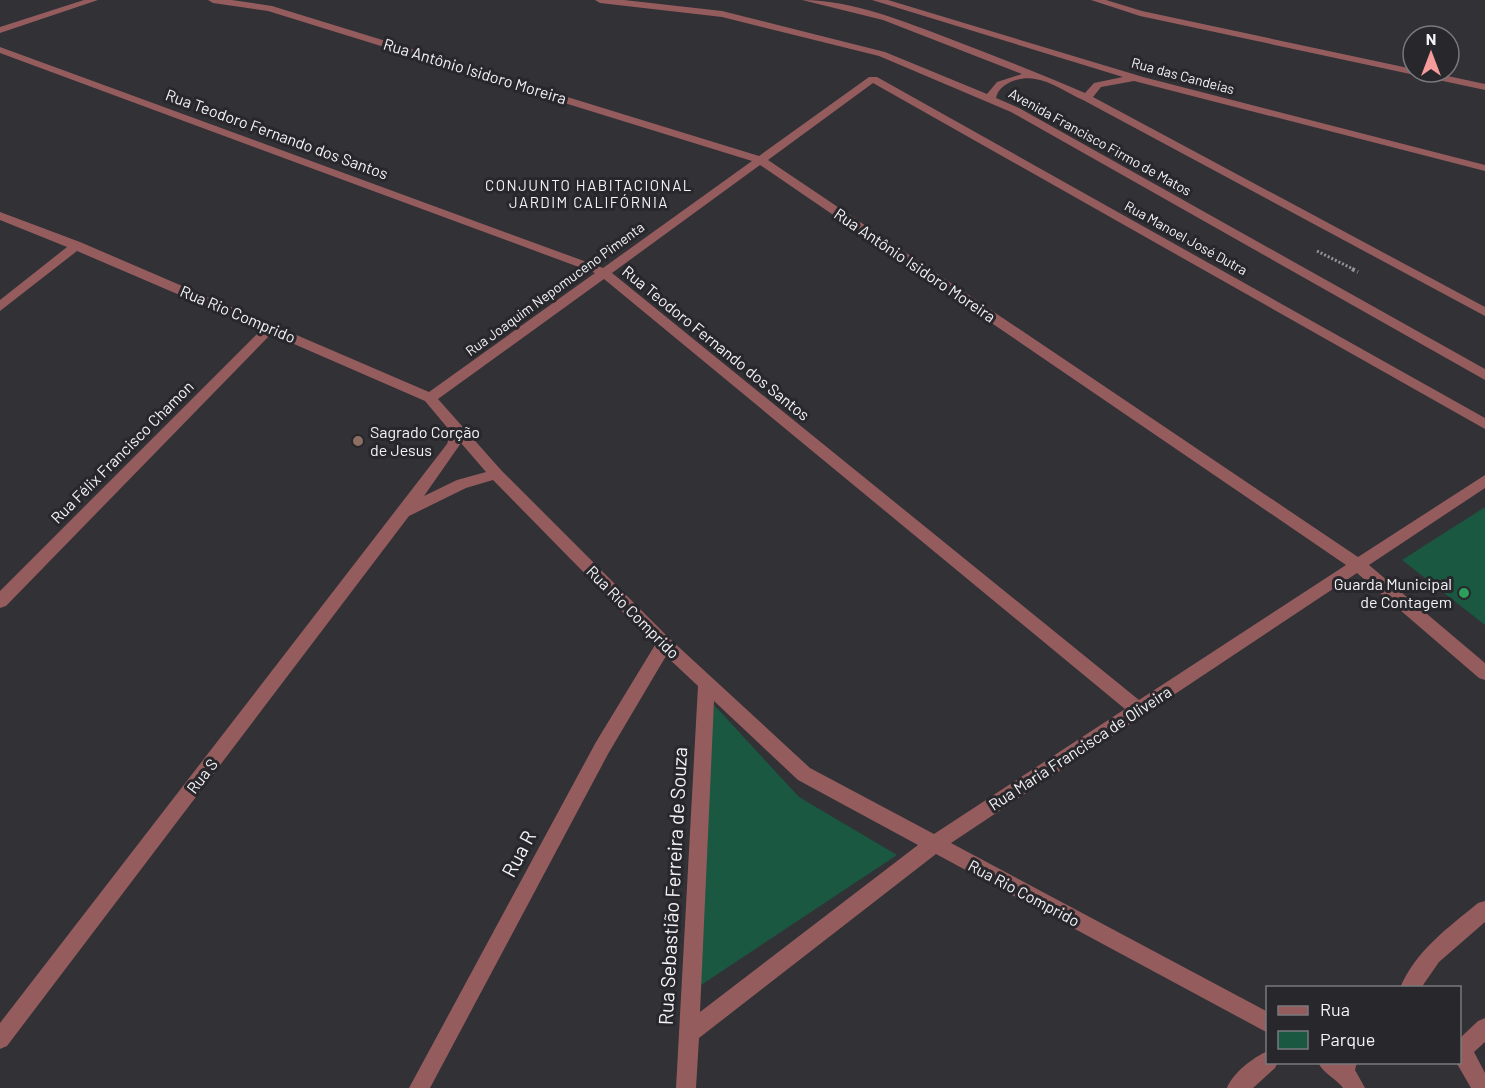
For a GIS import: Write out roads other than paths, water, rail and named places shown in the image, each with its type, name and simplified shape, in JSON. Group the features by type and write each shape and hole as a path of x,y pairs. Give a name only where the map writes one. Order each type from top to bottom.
{"street":[{"path":"0,30 93,0"},
{"name":"Rua Antônio Isidoro Moreira","path":"213,0 269,8 760,160 1358,566 1485,673"},
{"name":"Avenida Francisco Firmo de Matos","path":"600,0 722,14 882,54 1015,110 1485,375"},
{"name":"Avenida Francisco Firmo de Matos","path":"807,0 886,18 1040,77 1087,98 1485,312"},
{"name":"Rua das Candeias","path":"877,0 1139,79 1485,168"},
{"path":"1096,0 1140,13 1485,87"},
{"name":"Rua Teodoro Fernando dos Santos","path":"0,50 605,273 1138,709"},
{"path":"1062,57 1080,71"},
{"path":"991,100 991,94 1003,83 1027,76 1040,77"},
{"name":"Rua Joaquim Nepomuceno Pimenta","path":"430,398 873,78"},
{"name":"Rua Manoel José Dutra","path":"873,78 1485,424"},
{"path":"1089,78 1098,85"},
{"path":"1087,98 1098,85 1118,79 1139,79"},
{"name":"Rua Rio Comprido","path":"0,216 76,245 430,398 496,474 664,644 706,686 804,774 1266,1022"},
{"path":"0,307 76,245"},
{"name":"Rua Félix Francisco Chamon","path":"0,601 270,328"},
{"name":"Rua S","path":"0,1039 404,512 453,446 458,432"},
{"name":"Rua S","path":"404,512 462,484 496,474"},
{"name":"Rua Maria Francisca de Oliveira","path":"688,1034 933,845 1485,481"},
{"name":"Rua R","path":"419,1088 602,748 664,644"},
{"name":"Rua Sebastião Ferreira de Souza","path":"686,1088 706,686"},
{"path":"1410,986 1414,977 1434,955 1485,910"},
{"path":"1461,1050 1485,1028"},
{"path":"1461,1052 1473,1069 1481,1088"},
{"path":"1237,1088 1266,1063"}],"place":[{"name":"Sagrado Corção de Jesus","path":"358,441"},
{"name":"Guarda Municipal de Contagem","path":"1464,593"}],"district":[{"name":"CONJUNTO HABITACIONAL JARDIM CALIFÓRNIA","path":"589,194"}]}
